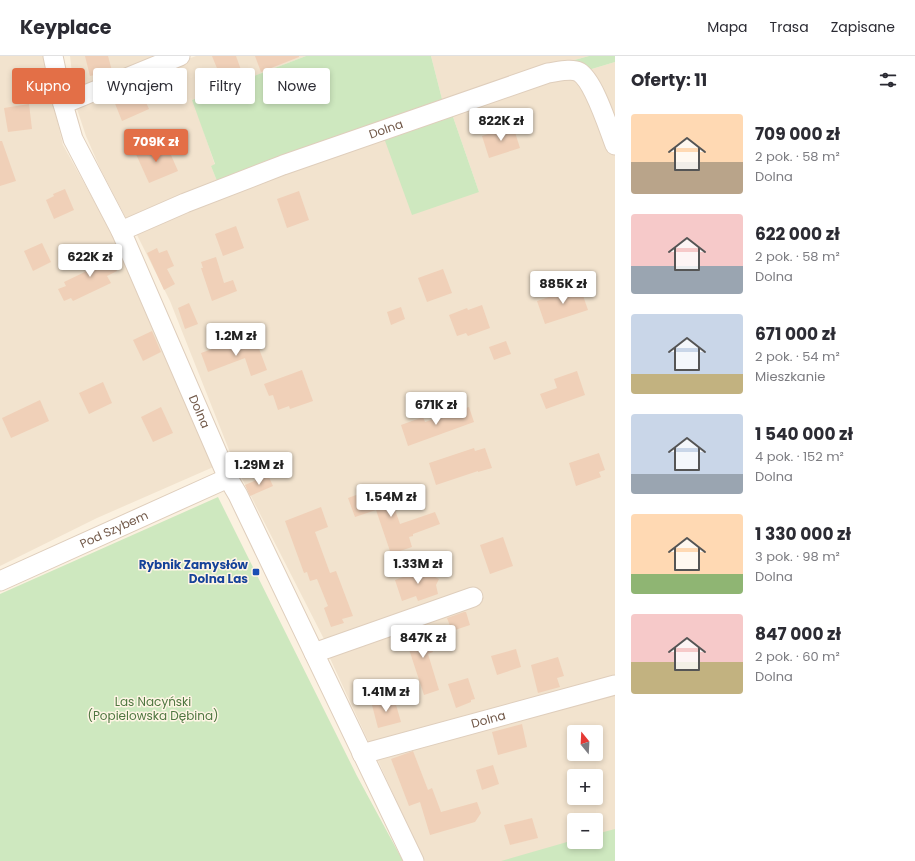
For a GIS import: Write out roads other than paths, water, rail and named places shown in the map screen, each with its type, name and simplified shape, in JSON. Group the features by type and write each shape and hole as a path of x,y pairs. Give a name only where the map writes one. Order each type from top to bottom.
{"street":[{"name":"Dolna","path":"53,56 56,68"},
{"path":"85,95 180,56"},
{"name":"Dolna","path":"121,231 185,203 283,165 548,73 571,70 579,72 591,84 615,145"},
{"name":"Dolna","path":"63,104 73,139 121,231 228,478 241,502 414,861"},
{"name":"Pod Szybem","path":"0,580 228,478"},
{"path":"314,654 473,597"},
{"name":"Dolna","path":"362,754 615,686"}],"place":[{"name":"Rybnik Zamysłów Dolna Las","path":"256,572"}],"park label":[{"name":"Las Nacyński (Popielowska Dębina)","path":"153,709"}]}
